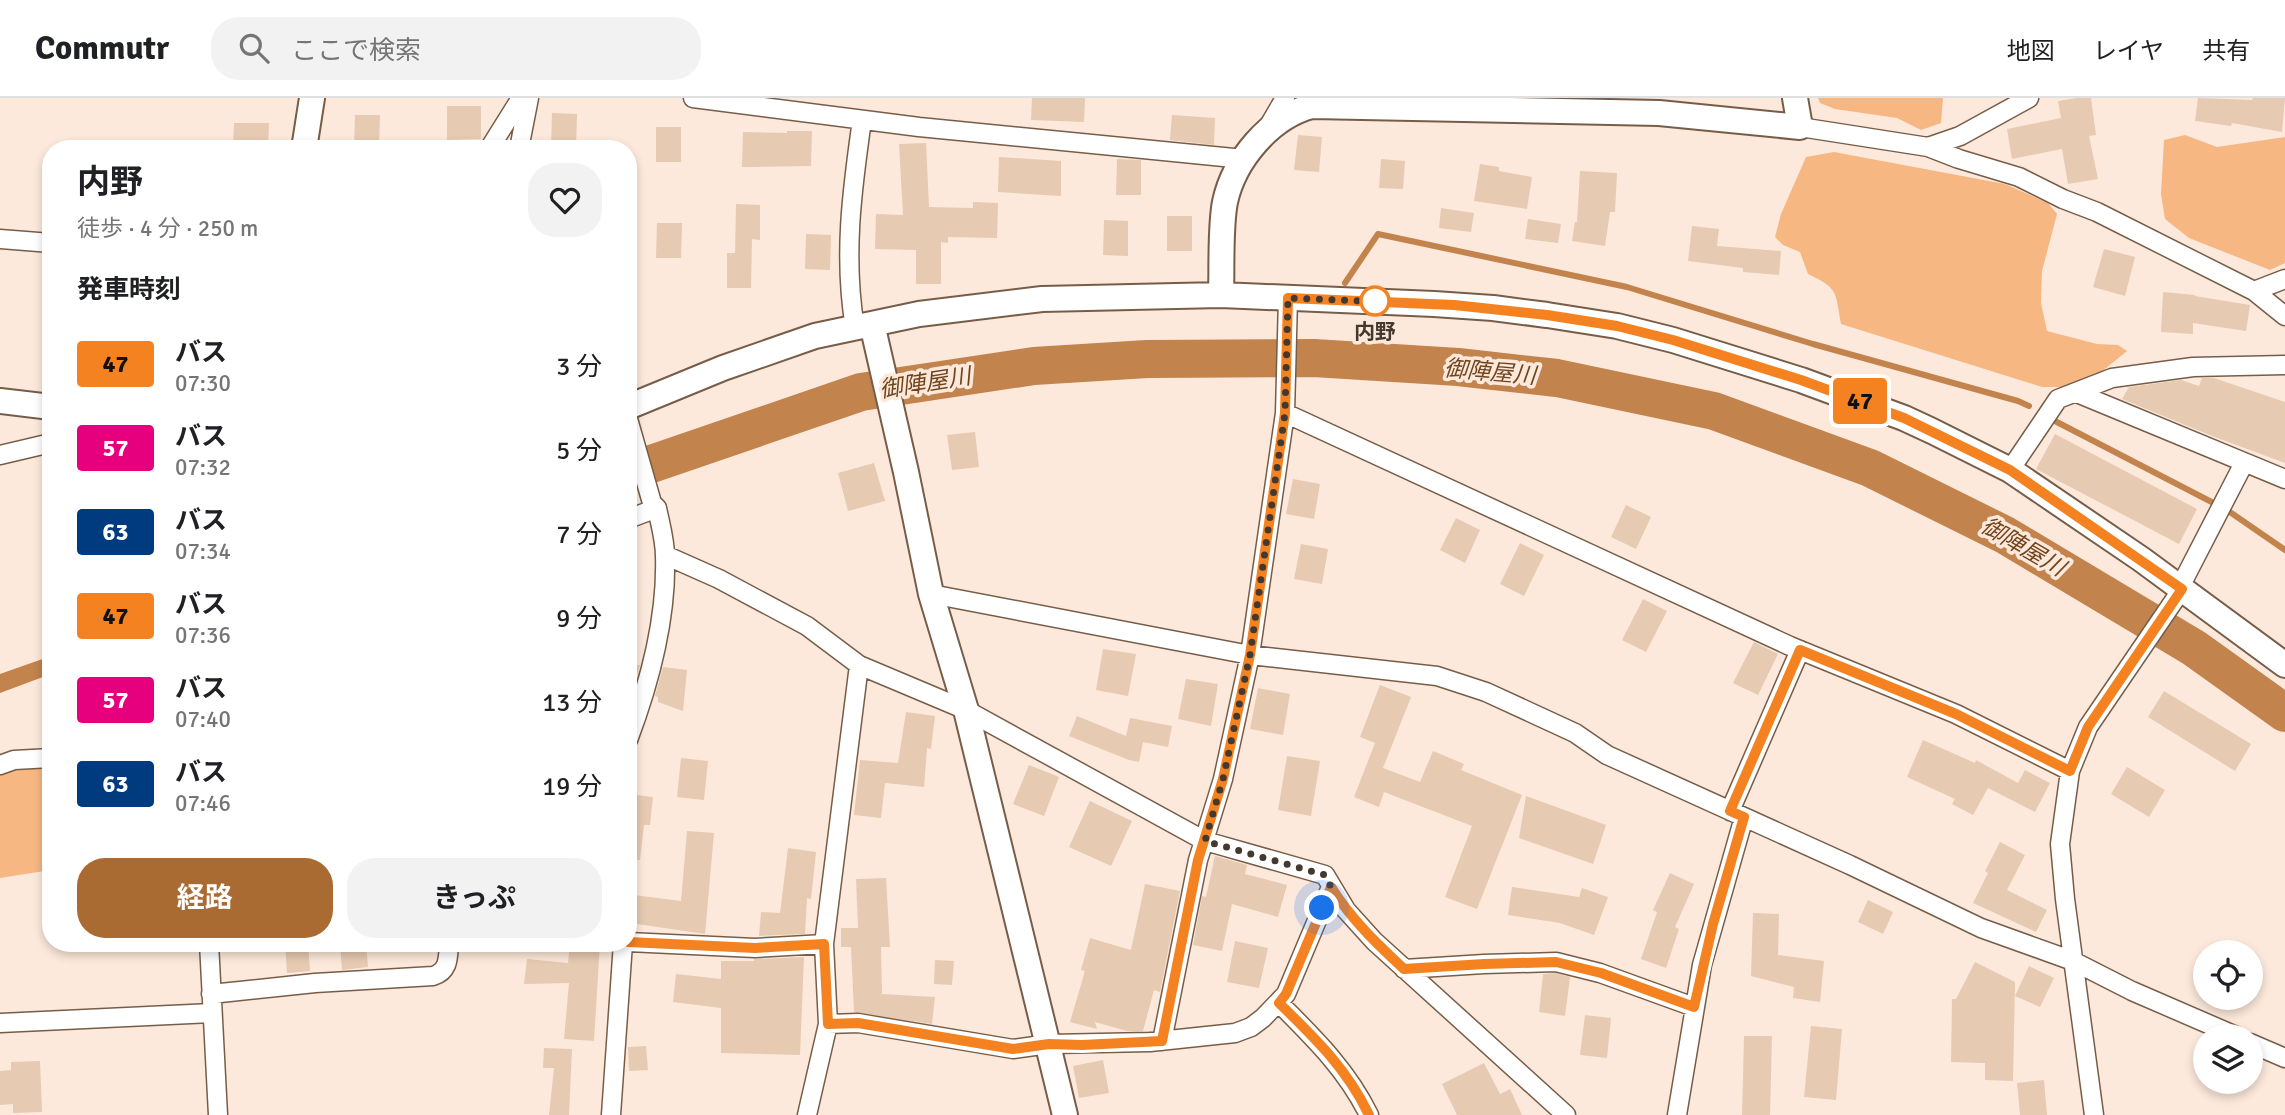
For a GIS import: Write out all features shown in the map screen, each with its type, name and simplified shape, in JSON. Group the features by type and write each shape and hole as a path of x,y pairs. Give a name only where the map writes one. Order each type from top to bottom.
{"street":[{"path":"305,140 312,98"},
{"path":"495,140 521,98"},
{"path":"521,140 529,98"},
{"path":"693,98 862,120 1244,159"},
{"path":"1221,295 1224,205 1228,189 1244,159 1285,98"},
{"path":"1795,98 1800,127"},
{"path":"1928,147 1960,136 2029,98"},
{"path":"1264,133 1291,114 1312,106 1525,103 1658,106 1928,147 2020,177 2063,199 2097,212 2254,291 2285,316"},
{"path":"862,120 849,220 849,286 868,333 894,424 931,594 966,710 1065,1115"},
{"path":"0,239 42,242"},
{"path":"2254,291 2285,279"},
{"path":"637,413 723,368 815,336 868,333 919,314 1042,299 1221,295 1288,308 1493,308 1617,326 1673,340 1801,380 1904,418 2010,470 2179,593 2285,665"},
{"path":"1162,1041 1195,873 1223,779 1250,655 1285,413 1288,308"},
{"path":"2010,470 2058,399 2112,378 2193,367 2285,365"},
{"path":"2077,393 2285,479"},
{"path":"0,401 42,406"},
{"path":"1285,413 1800,650 1956,714 2070,771"},
{"path":"637,444 655,505 665,555 659,635 637,717"},
{"path":"0,455 42,445"},
{"path":"2094,1115 2060,844 2070,771 2088,727 2179,593 2244,463"},
{"path":"637,514 655,505"},
{"path":"665,555 719,579 807,626 859,665 966,710 1205,841 1325,875 1346,910 1374,942 1566,1115"},
{"path":"931,594 1250,655 1437,676 1486,692 1575,733 1607,755 1981,928 2073,961 2132,991 2208,1024"},
{"path":"1677,1115 1694,1007 1737,814 1800,650"},
{"path":"807,1115 828,1024 824,944 859,665"},
{"path":"0,765 13,760 42,758"},
{"path":"828,1024 858,1023 1013,1049 1049,1044 1162,1041 1235,1033 1251,1027 1286,994 1331,887"},
{"path":"637,942 755,948 824,944"},
{"path":"209,952 218,1115"},
{"path":"211,994 315,983 433,976 446,968 448,952"},
{"path":"611,1115 622,952"},
{"path":"1404,969 1556,962 1601,973 1694,1007"},
{"path":"1279,1003 1332,1055 1369,1115"},
{"path":"0,1023 212,1013"},
{"path":"2263,1048 2285,1058"}],"shaded area":[{"path":"1818,98 1943,98 1941,123 1921,130 1897,118 1835,109 1820,103"},
{"path":"2185,135 2217,147 2285,137 2285,263 2270,270 2189,238 2165,219 2161,194 2164,140"},
{"path":"1834,152 2005,184 2048,203 2057,214 2042,271 2041,303 2047,331 2097,344 2118,345 2127,351 2095,377 2069,387 2042,387 1841,324 1834,292 1808,274 1800,252 1783,245 1775,237 1781,214 1806,157"},
{"path":"42,659 42,677 0,693 0,674"},
{"path":"42,759 42,871 0,878 0,766"}],"building":[{"path":"1032,98 1085,98 1084,122 1031,120"},
{"path":"2091,98 2096,135 2089,136 2098,179 2068,184 2062,149 2012,159 2007,129 2061,118 2058,101"},
{"path":"2198,98 2285,98 2282,132 2232,123 2231,126 2195,121"},
{"path":"447,106 481,106 481,139 447,140"},
{"path":"552,113 577,114 576,140 551,140"},
{"path":"355,115 380,115 379,140 354,140"},
{"path":"1172,115 1215,118 1214,145 1170,140"},
{"path":"234,123 269,123 268,140 233,140"},
{"path":"656,127 681,127 681,162 656,162"},
{"path":"812,131 811,166 742,167 743,132"},
{"path":"1298,135 1322,137 1319,172 1294,170"},
{"path":"926,143 929,207 973,208 973,202 998,203 997,238 948,237 948,243 941,242 941,284 916,284 916,250 875,249 876,214 903,215 899,144"},
{"path":"999,157 1061,161 1061,196 998,192"},
{"path":"1117,159 1141,160 1141,195 1116,195"},
{"path":"1381,159 1405,161 1403,189 1379,188"},
{"path":"1480,164 1499,167 1499,171 1532,177 1527,209 1474,201"},
{"path":"1580,171 1617,173 1615,212 1610,212 1605,246 1572,241 1577,222"},
{"path":"736,204 760,205 760,240 752,239 751,288 727,288 727,253 735,253"},
{"path":"1441,208 1474,213 1471,232 1439,228"},
{"path":"1167,216 1192,216 1192,251 1167,251"},
{"path":"1528,219 1561,224 1558,243 1525,239"},
{"path":"1104,220 1128,221 1128,256 1103,255"},
{"path":"657,223 682,223 681,258 656,258"},
{"path":"1692,226 1719,229 1717,246 1781,251 1779,275 1743,272 1743,268 1688,261"},
{"path":"806,234 831,235 830,270 805,269"},
{"path":"2104,249 2135,257 2125,296 2093,287"},
{"path":"2163,292 2250,305 2246,331 2193,323 2193,334 2161,332"},
{"path":"2202,378 2214,378 2285,402 2285,463 2122,399 2129,387 2181,380 2199,386"},
{"path":"975,432 979,467 952,470 947,435"},
{"path":"2055,434 2197,509 2179,544 2036,469"},
{"path":"874,463 885,501 848,511 838,473"},
{"path":"1293,479 1320,484 1314,519 1286,514"},
{"path":"1626,505 1651,517 1636,549 1611,537"},
{"path":"1456,518 1480,530 1465,563 1440,550"},
{"path":"1520,543 1544,555 1524,596 1500,584"},
{"path":"1301,544 1328,549 1322,584 1294,579"},
{"path":"1643,599 1667,611 1646,652 1622,640"},
{"path":"1754,642 1778,654 1758,695 1733,683"},
{"path":"1103,649 1136,654 1128,696 1096,690"},
{"path":"663,667 687,670 683,711 658,702 658,697 655,696"},
{"path":"1186,679 1218,684 1211,726 1178,719"},
{"path":"1380,685 1411,697 1383,768 1420,782 1433,751 1464,764 1461,770 1522,795 1477,909 1445,897 1472,826 1384,792 1379,807 1354,797 1375,743 1360,737"},
{"path":"1258,688 1290,694 1283,735 1250,729"},
{"path":"2164,691 2251,744 2235,771 2148,717"},
{"path":"906,712 935,716 931,749 927,748 924,787 885,783 881,818 854,815 860,760 898,763"},
{"path":"1077,716 1126,736 1130,718 1172,726 1168,747 1143,742 1139,762 1129,760 1069,736"},
{"path":"1923,740 1975,763 1976,760 2018,783 2025,770 2050,783 2035,812 1988,788 1973,815 1952,804 1955,799 1907,777"},
{"path":"1287,756 1320,761 1311,816 1278,810"},
{"path":"681,758 708,761 704,800 677,797"},
{"path":"1029,765 1059,777 1044,816 1013,804"},
{"path":"2127,767 2165,790 2149,817 2111,794"},
{"path":"637,795 653,797 650,825 644,825 640,860 637,860"},
{"path":"1526,796 1606,825 1593,864 1519,838"},
{"path":"1090,801 1132,821 1111,866 1069,847"},
{"path":"687,831 714,833 705,934 637,924 637,895 681,901"},
{"path":"2000,842 2025,855 2007,890 2047,910 2036,932 1973,903"},
{"path":"788,848 816,852 811,899 807,898 805,934 759,936 761,912 780,913"},
{"path":"1215,856 1247,865 1245,874 1287,885 1278,917 1232,904 1222,951 1193,945 1202,896 1206,897"},
{"path":"1670,873 1694,884 1675,927 1679,929 1666,968 1641,959 1657,912 1653,910"},
{"path":"886,878 890,947 881,947 882,994 935,997 932,1024 854,1012 851,947 841,947 841,928 858,928 856,879"},
{"path":"1145,884 1180,891 1160,992 1154,990 1143,1031 1127,1031 1095,1022 1097,1029 1070,1022 1085,971 1081,970 1090,938 1131,950"},
{"path":"1512,887 1579,897 1582,888 1608,897 1594,935 1560,923 1508,915"},
{"path":"1868,900 1893,912 1883,934 1858,922"},
{"path":"1753,913 1779,914 1778,955 1824,961 1820,1002 1793,998 1794,987 1751,976"},
{"path":"1235,941 1268,948 1259,988 1227,982"},
{"path":"286,952 309,952 310,971 287,973"},
{"path":"341,952 367,952 368,967 342,970"},
{"path":"569,952 599,952 594,1041 564,1039 569,983 524,984 527,959 568,963"},
{"path":"804,957 800,1055 721,1053 721,1008 673,1002 676,974 721,979 721,961"},
{"path":"935,960 954,961 952,985 934,984"},
{"path":"1975,962 2015,982 2013,1081 1985,1080 1985,1063 1951,1062 1952,999 1956,999"},
{"path":"2029,966 2054,978 2040,1007 2015,996"},
{"path":"1555,973 1570,977 1565,1016 1539,1012 1543,974"},
{"path":"1585,1015 1611,1018 1607,1058 1580,1055"},
{"path":"1811,1026 1842,1029 1836,1100 1804,1097"},
{"path":"1744,1036 1772,1036 1770,1115 1742,1115"},
{"path":"646,1046 648,1070 629,1071 628,1047"},
{"path":"544,1048 572,1049 569,1115 549,1115 554,1068 543,1068"},
{"path":"1103,1060 1109,1093 1079,1098 1073,1066"},
{"path":"40,1061 42,1112 13,1113 13,1104 0,1105 0,1071 11,1070 11,1062"},
{"path":"1484,1063 1500,1094 1510,1089 1522,1115 1457,1115 1442,1084"},
{"path":"2044,1080 2047,1115 2020,1115 2017,1083"}],"waterway":[{"path":"1345,283 1378,234 1627,287 2029,406"},
{"name":"御陣屋川","path":"637,469 861,392 1034,366 1147,359 1314,358 1458,367 1557,378 1714,411 1870,468 2005,535 2194,648 2285,713"},
{"path":"2053,420 2227,510 2285,550"}],"bus line":[{"name":"47","path":"637,942 755,948 824,944 828,1024 858,1023 1013,1049 1049,1044 1162,1041 1198,860 1223,779 1250,655 1285,413 1288,298 1493,308 1617,326 1673,340 1801,380 1904,418 2010,470 2182,589 2088,727 2070,771 1956,714 1800,650 1730,811 1744,817 1702,965 1694,1007 1601,973 1556,962 1404,969 1374,942 1346,910 1331,887 1286,994 1279,1003 1332,1055 1369,1115"}],"place":[{"name":"内野","path":"1375,301"}],"route":[{"path":"1322,908 1331,887 1325,875 1205,841 1223,779 1250,655 1285,413 1288,298 1385,302 1375,301"}]}
